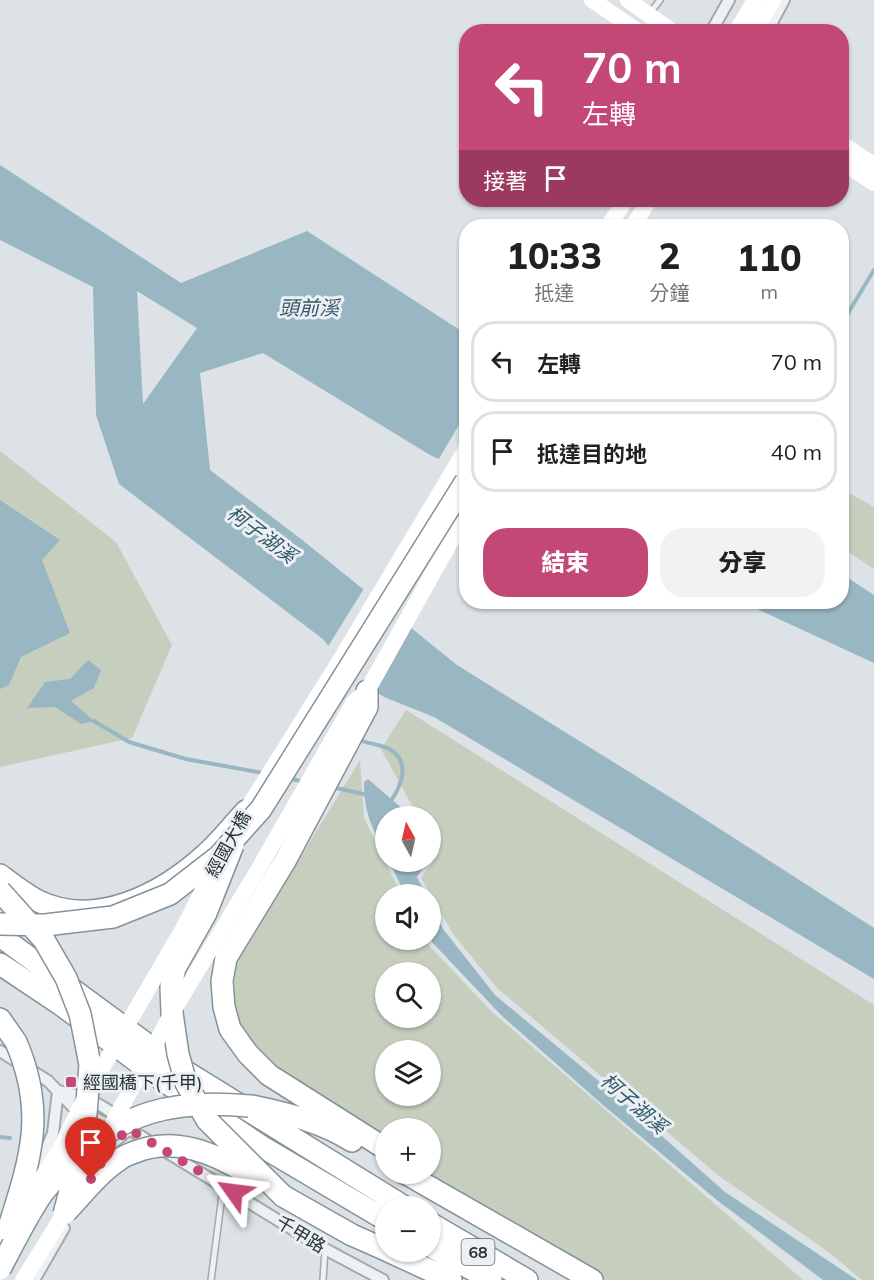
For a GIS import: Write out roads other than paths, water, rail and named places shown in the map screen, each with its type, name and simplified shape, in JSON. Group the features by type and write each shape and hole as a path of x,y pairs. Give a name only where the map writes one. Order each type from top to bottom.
{"highway":[{"path":"0,924 45,925 113,917 170,894 219,856 261,809 459,492"},
{"path":"367,691 367,707 285,861 226,958 222,981 224,1007 230,1029 248,1054 269,1075 375,1142"},
{"path":"0,875 38,901 60,908 87,911 113,909 144,896 205,855 246,811"},
{"path":"246,811 206,913 175,968 171,986 172,1013 178,1054 186,1083 196,1102 207,1120 283,1196"},
{"path":"0,891 44,940 66,978 80,1014 90,1065 84,1138 64,1214"},
{"path":"0,936 175,1065 387,1196"},
{"path":"0,964 60,1004 158,1077 252,1140 375,1213"},
{"path":"0,1019 16,1042 25,1064 32,1094 33,1124 30,1158 4,1237"},
{"path":"0,1269 38,1200 62,1171 87,1146 121,1123 156,1111 187,1104 218,1103 279,1112 311,1121 344,1136 375,1155"},
{"path":"64,1214 119,1159 144,1149 172,1146 197,1149 225,1160 352,1236 375,1245"},
{"path":"425,1184 592,1280"},
{"path":"434,1184 457,1202"},
{"name":"68","path":"441,1229 527,1280"},
{"name":"68","path":"441,1252 491,1280"},
{"path":"413,1262 451,1280"}],"main road":[{"path":"592,0 627,24"},
{"path":"628,0 662,24"},
{"path":"741,24 755,0"},
{"path":"760,24 777,2"},
{"path":"849,149 874,165"},
{"path":"849,167 874,183"},
{"name":"經國大橋","path":"4,1237 60,1150 87,1094 184,927 246,811 339,662 459,461"},
{"path":"23,1280 64,1214 172,1013 261,865 354,702 367,691 459,527"}],"street":[{"path":"716,24 729,0"},
{"path":"769,24 777,2"},
{"name":"千甲路","path":"0,1052 48,1081 58,1091 79,1095 115,1113 129,1129 325,1249 383,1280"},
{"path":"0,1255 53,1133 58,1091"},
{"path":"34,1280 113,1143 129,1129"},
{"path":"44,1157 60,1155 84,1165 91,1179"},
{"path":"44,1157 51,1171 75,1182 91,1179"}],"lane":[{"path":"649,14 660,0"},
{"path":"211,1280 224,1186"},
{"path":"323,1280 325,1249"}],"water":[{"name":"頭前溪","path":"0,165 181,283 307,231 459,329 459,469 430,455 263,353 200,373 210,470 301,539 457,665 681,804 874,928 874,979 434,717 384,697 347,672 324,640 119,484 96,415 93,287 0,240","holes":["137,291 197,328 143,404"]},
{"path":"0,500 60,540 42,560 70,633 21,657 9,685 0,689"},
{"path":"849,579 874,595 874,663 757,609 849,609"},
{"path":"88,660 101,670 94,688 71,701 94,721 81,724 55,707 27,708 45,682 70,679"},
{"path":"368,779 399,806 375,806 375,832 367,811 364,782"},
{"path":"394,872 420,872 417,877 421,884 400,884"},
{"path":"441,925 495,995 612,1092 725,1192 857,1280 823,1280 718,1201 603,1105 502,1016 439,950"}],"waterway":[{"path":"849,311 874,270"},
{"path":"94,721 129,742 186,759 263,773"},
{"name":"柯子湖溪","path":"361,736 362,741 391,750 401,762 402,775 398,789 390,802"},
{"path":"288,778 304,782"},
{"path":"332,787 368,795"},
{"path":"0,1137 10,1138"}],"place":[{"name":"經國橋下(千甲)","path":"71,1082"}]}
